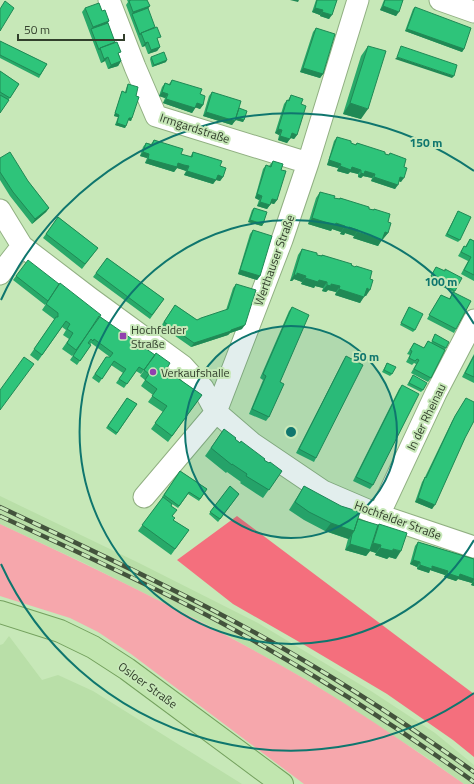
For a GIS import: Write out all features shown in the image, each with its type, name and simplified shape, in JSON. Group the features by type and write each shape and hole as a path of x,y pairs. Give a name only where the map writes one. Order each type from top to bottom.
{"main road":[{"name":"Osloer Straße","path":"0,612 60,631 79,639 104,654 127,669 282,784"}],"street":[{"name":"Irmgardstraße","path":"109,0 156,116 308,163"},
{"name":"Werthauser Straße","path":"144,497 216,412 282,240 308,163 358,0"},
{"path":"440,0 474,12"},
{"name":"Hochfelder Straße","path":"0,210 22,246 183,366 203,388 216,412 252,444 323,491 379,515 474,547"},
{"path":"0,274 22,246"},
{"name":"In der Rheinau","path":"379,515 436,394 474,320"}],"shaded area":[{"path":"0,496 139,563 258,623 371,691 435,733 474,765 474,784 464,784 426,757 312,683 214,628 84,563 0,524"},
{"path":"237,516 474,694 474,757 453,740 387,694 233,604 177,560"},
{"path":"0,524 157,600 310,682 464,784 304,784 131,654 98,632 70,618 0,596"},
{"path":"9,636 42,680 58,675 93,691 242,784 0,784 0,645 3,644"}],"building":[{"path":"147,0 150,6 133,12 129,1"},
{"path":"317,0 337,0 332,15 315,8"},
{"path":"385,0 403,0 399,12 383,6"},
{"path":"5,1 14,8 0,31 0,9"},
{"path":"99,3 102,11 105,10 109,21 93,27 85,8"},
{"path":"415,7 471,28 464,49 407,29"},
{"path":"148,8 155,27 141,33 140,35 132,14"},
{"path":"108,23 115,42 100,48 99,50 91,29"},
{"path":"157,27 161,37 157,38 160,47 151,50 148,42 145,43 141,33"},
{"path":"316,28 335,34 323,74 303,68"},
{"path":"0,41 47,64 40,75 0,55"},
{"path":"117,42 121,52 118,53 121,61 111,65 108,57 104,59 100,48"},
{"path":"368,46 386,51 368,109 350,103"},
{"path":"401,46 457,65 454,76 397,57"},
{"path":"164,52 167,60 154,65 151,57"},
{"path":"0,71 19,84 10,98 0,92"},
{"path":"172,80 202,89 200,94 205,96 203,105 197,103 195,108 166,99 168,94 162,92 165,83 170,85"},
{"path":"128,84 138,87 136,96 139,97 132,118 129,118 126,126 117,123 119,115 115,113 122,91 126,93"},
{"path":"212,92 241,101 235,121 206,112"},
{"path":"0,95 9,100 0,113"},
{"path":"291,95 303,99 301,104 306,106 297,135 292,133 290,139 280,136 282,130 278,129 287,100 289,101"},
{"path":"239,108 247,111 244,120 236,117"},
{"path":"337,137 351,141 351,143 356,145 357,143 385,152 385,154 389,155 390,153 406,159 404,167 407,168 404,178 400,177 398,185 374,177 375,174 365,171 364,174 361,173 361,170 352,167 351,170 340,166 341,164 329,160"},
{"path":"154,140 183,149 181,154 192,157 193,152 222,161 220,166 226,168 223,177 218,175 216,180 187,171 189,166 178,163 177,167 148,159 149,154 143,152 146,143 152,145"},
{"path":"10,152 28,181 49,208 35,219 13,192 0,172 0,158"},
{"path":"273,161 283,164 281,170 286,171 277,200 272,199 270,205 260,202 262,196 257,194 266,165 271,167"},
{"path":"320,192 335,196 334,198 340,198 369,207 369,209 390,214 388,222 391,223 388,233 385,232 382,240 357,232 358,230 349,227 348,229 344,228 345,226 336,223 335,225 312,218"},
{"path":"254,208 267,212 263,224 250,220"},
{"path":"458,211 471,217 460,240 447,234"},
{"path":"58,217 98,248 85,264 46,234"},
{"path":"253,230 272,236 260,276 240,270"},
{"path":"470,239 474,241 474,275 464,270 471,257 461,252 464,246 466,247"},
{"path":"302,249 317,253 317,255 322,255 352,264 351,265 355,267 356,266 372,271 370,279 373,280 370,290 367,288 364,297 339,289 340,286 331,284 331,286 327,285 327,282 319,280 318,282 305,278 306,276 297,273 297,275 294,275"},
{"path":"107,258 164,299 152,315 96,273"},
{"path":"28,260 59,284 48,301 16,276"},
{"path":"436,267 445,271 445,269 462,278 455,291 444,285 445,283 431,276"},
{"path":"60,283 101,315 76,350 67,343 73,333 67,329 70,324 66,321 42,355 34,349 56,317 58,317 58,313 46,304"},
{"path":"236,284 256,290 245,325 194,343 164,322 175,305 197,320 228,309"},
{"path":"453,292 471,301 456,329 429,315 441,295 450,299"},
{"path":"292,307 309,315 280,382 284,384 269,417 252,409 266,376 263,374"},
{"path":"409,307 423,314 415,330 401,323"},
{"path":"99,316 155,355 144,370 139,367 127,384 119,379 126,369 114,361 102,379 95,374 106,357 110,357 113,353 94,339 93,341 91,339 88,343 91,345 80,361 73,356"},
{"path":"435,334 449,342 446,348 432,341"},
{"path":"428,341 445,350 431,378 414,369 419,360 417,359 415,361 409,358 412,351 410,350 414,343 424,348"},
{"path":"156,353 170,363 166,370 202,395 172,436 155,423 167,406 152,396 157,389 145,380 149,374 144,370"},
{"path":"346,356 363,365 316,458 299,449"},
{"path":"474,356 474,377 465,373"},
{"path":"24,357 34,364 0,410 0,390"},
{"path":"387,363 396,367 392,374 384,370"},
{"path":"413,375 427,383 423,390 409,383"},
{"path":"402,385 419,394 373,485 356,477"},
{"path":"127,398 137,404 117,433 108,426"},
{"path":"466,398 474,402 474,421 435,505 418,498 425,477 426,478 455,416"},
{"path":"224,429 240,443 241,441 265,459 264,460 269,463 270,462 282,471 269,490 246,476 247,474 232,465 211,448"},
{"path":"180,471 207,489 200,499 189,492 179,506 164,495"},
{"path":"230,486 239,494 220,519 210,512"},
{"path":"304,486 341,506 360,512 354,531 331,523 309,512 295,502"},
{"path":"163,497 177,510 172,516 175,518 173,520 189,530 175,549 142,525"},
{"path":"358,519 378,525 370,550 350,544"},
{"path":"379,524 407,533 401,551 380,548 381,545 373,543"},
{"path":"418,542 474,559 474,579 460,574 459,577 447,573 448,571 432,566 432,569 420,565 420,562 413,560"}],"railway":[{"path":"0,507 193,600 286,650 350,688 413,729 474,772"},
{"path":"0,516 164,593 251,639 349,697 474,782"}],"place":[{"name":"Hochfelder Straße","path":"123,336"},
{"name":"Verkaufshalle","path":"153,372"}]}
